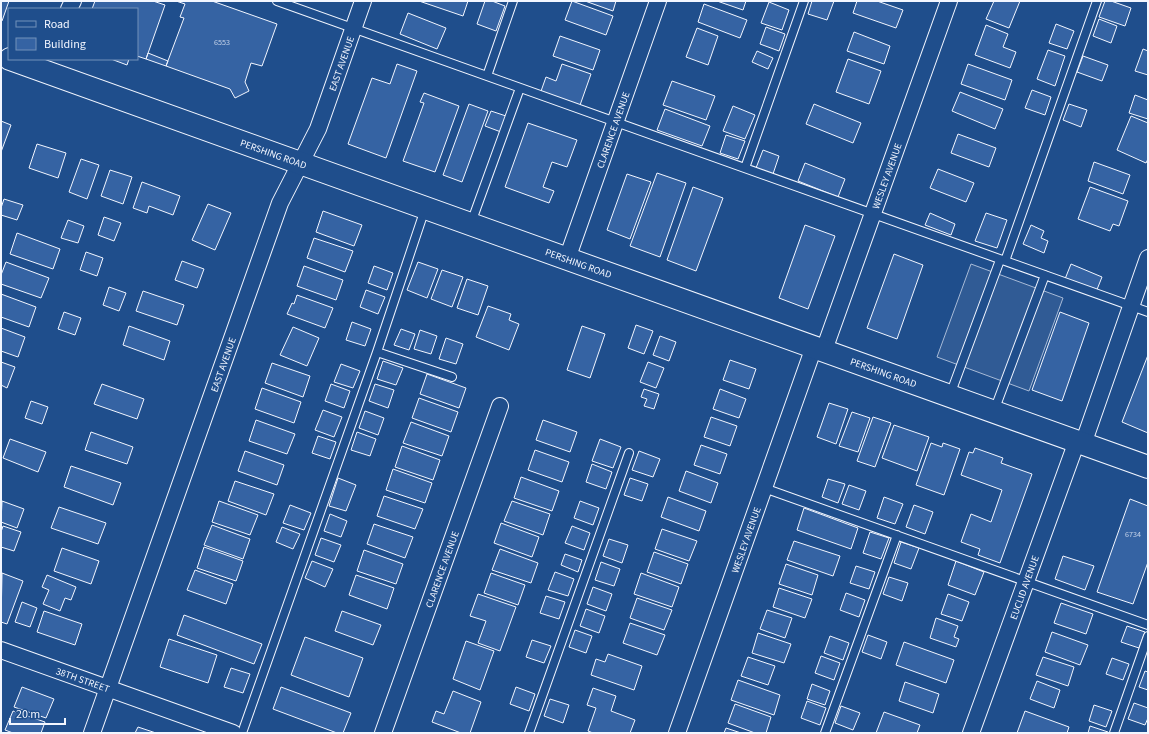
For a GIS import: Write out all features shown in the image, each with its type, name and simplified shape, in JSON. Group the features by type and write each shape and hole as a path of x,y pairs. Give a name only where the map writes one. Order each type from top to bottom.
{"main road":[{"name":"PERSHING ROAD","path":"16,60 300,164 1148,467"}],"street":[{"name":"EAST AVENUE","path":"92,733 280,203 318,129 363,1"},
{"name":"CLARENCE AVENUE","path":"567,259 658,1"},
{"name":"WESLEY AVENUE","path":"677,733 764,488 872,214 949,1"},
{"name":"EUCLID AVENUE","path":"971,733 1026,581 1080,442 1148,258"},
{"name":"CLARENCE AVENUE","path":"383,733 500,406"},
{"name":"38TH STREET","path":"1,650 233,733"}],"lane":[{"path":"277,1 1148,312"},
{"path":"486,76 513,1"},
{"path":"745,168 804,1"},
{"path":"950,396 1003,260 1097,1"},
{"path":"471,224 520,88"},
{"path":"242,733 377,352 425,208"},
{"path":"994,412 1045,275"},
{"path":"377,352 452,377"},
{"path":"529,733 629,453"},
{"path":"764,488 1148,624"},
{"path":"825,733 897,535"},
{"path":"1114,733 1148,636"}],"shaded area":[{"path":"971,264 1063,298 1029,391 937,357"}],"building":[{"path":"1,1 9,1 2,21 1,20"},
{"path":"95,1 153,1 165,5 146,59 138,56 138,8 92,8"},
{"path":"176,1 212,1 277,24 262,66 251,63 245,82 249,91 235,98 230,89 166,66 184,18 180,17 185,4"},
{"path":"419,1 468,1 463,16"},
{"path":"485,1 492,1 505,6 496,31 477,24"},
{"path":"572,1 613,16 606,35 565,20"},
{"path":"585,1 616,1 613,11"},
{"path":"717,1 746,1 743,10"},
{"path":"812,1 834,1 827,20 808,14"},
{"path":"857,1 877,1 903,10 896,28 853,13"},
{"path":"994,1 1020,1 1009,28 986,19"},
{"path":"1105,1 1111,1 1131,8 1125,26 1099,17"},
{"path":"769,2 789,10 782,30 761,23"},
{"path":"704,4 747,20 740,38 698,22"},
{"path":"408,13 446,28 437,49 400,34"},
{"path":"1099,19 1117,26 1111,43 1093,36"},
{"path":"1056,24 1074,31 1067,49 1049,43"},
{"path":"986,25 1008,34 1003,47 1016,52 1010,68 975,55"},
{"path":"766,27 785,34 779,51 760,44"},
{"path":"697,28 718,36 708,65 686,57"},
{"path":"854,32 890,46 884,64 847,51"},
{"path":"560,36 600,50 593,70 553,56"},
{"path":"1143,49 1148,51 1148,75 1135,71"},
{"path":"1048,50 1065,56 1055,86 1037,79"},
{"path":"757,51 773,58 768,69 752,62"},
{"path":"148,53 168,61 166,66 146,59"},
{"path":"1083,56 1108,65 1102,81 1077,72"},
{"path":"848,59 881,71 869,104 836,92"},
{"path":"114,60 129,60 127,65"},
{"path":"397,64 417,71 386,158 348,144 372,78 390,84"},
{"path":"562,64 591,74 579,108 540,94 546,77 556,81"},
{"path":"968,64 1012,80 1005,100 961,84"},
{"path":"672,81 715,96 706,120 663,105"},
{"path":"1032,90 1051,97 1045,115 1025,108"},
{"path":"960,92 1003,109 995,129 952,111"},
{"path":"424,93 459,106 435,172 403,161 424,103 420,102"},
{"path":"1135,95 1148,100 1148,119 1129,113"},
{"path":"469,104 488,111 462,182 443,175"},
{"path":"814,104 861,123 853,143 806,124"},
{"path":"1069,104 1087,110 1081,127 1063,120"},
{"path":"733,106 755,115 745,139 723,131"},
{"path":"665,109 710,126 702,146 657,130"},
{"path":"491,111 506,116 501,132 485,126"},
{"path":"1131,116 1148,123 1148,159 1146,163 1117,150"},
{"path":"1,121 11,125 1,152"},
{"path":"528,123 577,140 567,167 552,162 543,187 554,191 549,203 505,187"},
{"path":"958,134 996,148 989,167 951,153"},
{"path":"726,135 745,141 738,159 720,153"},
{"path":"37,144 66,153 58,178 29,168"},
{"path":"763,150 779,156 773,174 756,168"},
{"path":"81,159 99,165 87,199 69,192"},
{"path":"1094,162 1130,175 1123,194 1088,181"},
{"path":"805,163 845,179 838,197 798,181"},
{"path":"938,169 974,183 966,202 930,188"},
{"path":"110,170 132,177 123,204 101,196"},
{"path":"657,173 686,183 660,257 630,246"},
{"path":"627,174 651,182 630,239 607,230"},
{"path":"142,182 180,196 173,215 149,206 147,213 133,208"},
{"path":"693,187 723,198 696,271 667,260"},
{"path":"1090,187 1128,201 1119,226 1113,224 1110,231 1078,219"},
{"path":"4,199 23,205 17,220 1,215 1,208"},
{"path":"208,204 231,213 215,250 192,240"},
{"path":"323,211 362,225 354,246 316,232"},
{"path":"930,213 955,224 951,235 925,225"},
{"path":"986,213 1007,220 997,248 975,241"},
{"path":"104,217 121,223 114,241 98,235"},
{"path":"68,220 84,226 78,243 61,238"},
{"path":"805,225 835,236 808,309 779,298"},
{"path":"1031,225 1044,231 1041,238 1048,241 1044,253 1023,244"},
{"path":"17,233 60,249 53,269 10,254"},
{"path":"314,238 353,251 345,272 307,258"},
{"path":"86,252 103,258 97,276 80,270"},
{"path":"894,254 923,265 897,339 867,328"},
{"path":"182,261 204,269 197,288 175,280"},
{"path":"6,262 49,278 41,298 1,284 1,275"},
{"path":"418,262 438,269 427,298 407,290"},
{"path":"1071,264 1102,277 1096,292 1065,279"},
{"path":"304,266 343,280 336,300 297,286"},
{"path":"374,266 393,273 387,290 368,283"},
{"path":"442,270 463,277 452,307 431,299"},
{"path":"467,279 488,286 478,315 457,308"},
{"path":"109,287 126,293 119,311 103,305"},
{"path":"366,290 385,297 378,314 360,307"},
{"path":"143,291 184,305 177,325 136,311"},
{"path":"1,294 36,307 29,327 1,317"},
{"path":"297,295 333,308 325,328 287,314 292,303 294,304"},
{"path":"488,306 511,314 509,320 519,324 509,350 476,337"},
{"path":"64,312 81,318 75,335 58,329"},
{"path":"1060,312 1089,323 1062,401 1032,390"},
{"path":"352,322 371,329 365,346 346,340"},
{"path":"636,325 653,331 644,354 628,348"},
{"path":"129,326 170,341 164,360 123,345"},
{"path":"582,326 605,334 590,378 567,370"},
{"path":"293,327 319,338 307,366 280,355"},
{"path":"1,328 25,337 18,357 1,351"},
{"path":"401,329 415,334 409,350 394,345"},
{"path":"420,330 437,336 431,354 414,349"},
{"path":"660,336 676,342 669,361 653,355"},
{"path":"446,338 463,344 456,364 439,359"},
{"path":"1148,355 1148,433 1122,422"},
{"path":"730,360 756,369 749,389 723,380"},
{"path":"383,361 403,368 396,385 377,379"},
{"path":"1,362 15,367 7,388 1,385"},
{"path":"648,362 664,368 656,388 640,382"},
{"path":"272,363 310,376 303,397 265,383"},
{"path":"341,364 360,371 353,388 334,382"},
{"path":"427,374 466,388 459,408 420,394"},
{"path":"102,384 144,399 137,419 94,404"},
{"path":"331,384 350,391 344,408 325,401"},
{"path":"375,384 394,390 388,408 369,401"},
{"path":"262,388 301,402 294,423 255,409"},
{"path":"644,389 659,394 654,409 644,406 647,399 641,397"},
{"path":"720,389 746,399 739,418 713,409"},
{"path":"419,398 458,412 451,432 412,418"},
{"path":"31,401 48,407 42,424 25,418"},
{"path":"829,403 848,409 836,444 817,437"},
{"path":"323,410 342,417 334,437 315,430"},
{"path":"365,411 384,418 378,435 359,428"},
{"path":"852,412 870,418 858,452 839,446"},
{"path":"711,417 737,426 730,446 704,437"},
{"path":"873,417 891,423 875,467 857,461"},
{"path":"256,420 295,434 287,454 249,441"},
{"path":"543,420 577,432 570,452 536,440"},
{"path":"411,422 449,436 442,456 403,443"},
{"path":"894,425 929,437 917,471 882,458"},
{"path":"91,432 133,447 127,464 85,450"},
{"path":"357,432 376,439 370,456 351,450"},
{"path":"318,436 336,442 330,459 312,453"},
{"path":"10,439 46,452 38,472 3,458"},
{"path":"600,439 621,447 613,468 592,461"},
{"path":"931,443 942,447 943,443 960,449 944,495 916,485"},
{"path":"701,445 727,454 720,474 694,465"},
{"path":"402,446 440,460 433,480 395,467"},
{"path":"975,448 1003,458 1001,463 1032,474 1000,563 978,555 980,549 961,542 971,514 991,522 1002,490 961,475 969,452 973,453"},
{"path":"535,450 569,462 562,482 528,470"},
{"path":"245,451 284,465 277,485 238,471"},
{"path":"639,451 660,459 653,477 632,470"},
{"path":"592,464 612,472 606,489 586,482"},
{"path":"71,466 121,483 113,505 64,487"},
{"path":"393,469 432,483 425,503 386,490"},
{"path":"686,471 718,483 711,503 679,491"},
{"path":"521,477 559,491 552,511 514,498"},
{"path":"338,478 356,485 346,511 329,506"},
{"path":"630,478 648,484 642,501 624,495"},
{"path":"828,479 845,484 838,503 822,497"},
{"path":"235,481 274,494 266,515 228,501"},
{"path":"849,485 866,491 859,510 842,504"},
{"path":"384,496 423,509 415,529 377,516"},
{"path":"668,497 706,511 699,531 661,517"},
{"path":"884,497 903,504 895,524 877,518"},
{"path":"1130,499 1148,506 1148,562 1133,604 1097,592"},
{"path":"2,501 24,509 17,528 1,522"},
{"path":"219,501 258,515 250,535 212,522"},
{"path":"512,501 550,514 543,535 504,521"},
{"path":"580,501 599,508 593,525 574,518"},
{"path":"290,505 311,513 304,530 283,523"},
{"path":"914,505 933,512 925,534 906,527"},
{"path":"59,507 106,523 98,544 51,528"},
{"path":"804,508 858,528 851,549 797,530"},
{"path":"330,514 347,521 341,537 324,531"},
{"path":"501,523 539,537 532,557 494,543"},
{"path":"374,524 413,537 405,558 367,544"},
{"path":"212,525 250,539 243,559 204,545"},
{"path":"3,526 21,532 14,551 1,547 1,532"},
{"path":"572,526 590,533 584,550 565,543"},
{"path":"282,527 300,534 293,549 276,542"},
{"path":"662,529 697,541 689,561 655,549"},
{"path":"870,532 889,538 881,559 863,553"},
{"path":"321,538 341,545 334,562 315,555"},
{"path":"609,539 628,545 622,563 603,556"},
{"path":"794,541 840,556 833,576 787,560"},
{"path":"901,542 919,548 911,569 894,563"},
{"path":"204,547 243,561 236,581 197,568"},
{"path":"62,548 99,561 91,584 54,571"},
{"path":"500,549 538,563 531,583 492,570"},
{"path":"364,550 403,564 396,584 357,571"},
{"path":"654,552 688,564 681,584 647,572"},
{"path":"565,554 582,560 578,572 561,565"},
{"path":"1063,556 1094,566 1085,590 1055,579"},
{"path":"312,561 333,569 325,587 305,578"},
{"path":"956,561 984,572 975,595 948,585"},
{"path":"601,562 620,569 614,586 595,580"},
{"path":"786,564 818,575 812,595 779,584"},
{"path":"856,566 875,572 869,589 850,583"},
{"path":"195,570 233,584 226,604 187,590"},
{"path":"555,572 574,579 568,596 548,590"},
{"path":"2,573 23,581 7,624 1,622"},
{"path":"491,573 525,585 518,605 484,593"},
{"path":"641,573 679,587 672,607 634,594"},
{"path":"47,575 76,587 71,600 65,598 60,611 43,604 49,590 42,587"},
{"path":"356,575 394,588 387,609 349,595"},
{"path":"889,577 908,583 902,601 883,594"},
{"path":"593,587 612,594 606,611 587,604"},
{"path":"779,588 812,599 805,618 773,607"},
{"path":"846,593 865,600 859,617 840,610"},
{"path":"478,594 516,607 500,651 478,643 486,621 470,616"},
{"path":"948,594 969,602 962,621 941,614"},
{"path":"546,596 565,602 559,619 540,613"},
{"path":"637,598 672,610 664,630 630,618"},
{"path":"22,602 37,608 30,627 15,622"},
{"path":"1061,603 1093,614 1086,634 1054,623"},
{"path":"586,609 605,616 599,633 580,626"},
{"path":"767,610 792,618 785,638 760,629"},
{"path":"44,611 82,624 75,645 37,632"},
{"path":"342,611 381,625 373,645 335,631"},
{"path":"184,615 262,644 254,664 177,635"},
{"path":"936,618 958,626 954,637 959,639 956,647 930,638"},
{"path":"630,623 665,635 657,655 623,643"},
{"path":"1127,626 1145,632 1139,648 1121,642"},
{"path":"575,630 592,636 586,653 569,647"},
{"path":"1052,632 1088,645 1080,665 1045,652"},
{"path":"758,633 791,644 784,663 752,653"},
{"path":"868,635 887,642 881,659 862,652"},
{"path":"830,636 849,643 843,660 824,653"},
{"path":"305,637 363,658 349,697 291,675"},
{"path":"169,639 217,655 208,683 160,667"},
{"path":"532,640 551,646 544,663 526,657"},
{"path":"466,641 494,651 480,690 453,679"},
{"path":"904,642 954,660 946,683 896,665"},
{"path":"608,654 642,666 634,690 591,675 596,659 605,662"},
{"path":"821,656 840,663 834,680 815,673"},
{"path":"748,657 775,666 768,685 741,676"},
{"path":"1043,657 1074,667 1068,686 1036,675"},
{"path":"1112,658 1129,664 1123,680 1106,674"},
{"path":"231,668 250,674 243,693 224,687"},
{"path":"1145,671 1148,672 1148,690 1139,687"},
{"path":"738,680 780,695 774,715 731,700"},
{"path":"1037,681 1060,690 1054,708 1030,699"},
{"path":"905,682 939,694 933,713 899,701"},
{"path":"812,684 830,691 825,705 807,699"},
{"path":"22,687 54,699 46,718 14,707"},
{"path":"281,687 351,713 343,733 337,733 273,709"},
{"path":"516,687 535,694 529,711 510,704"},
{"path":"593,688 616,696 611,711 635,720 630,733 593,733 588,731 596,708 587,705"},
{"path":"453,691 481,702 470,733 461,733 432,722 436,711 444,714"},
{"path":"550,699 569,705 563,723 544,716"},
{"path":"807,701 826,708 820,725 801,718"},
{"path":"1134,703 1148,708 1148,718 1145,725 1128,719"},
{"path":"735,704 771,717 766,733 755,733 728,723"},
{"path":"1094,705 1112,711 1106,727 1089,721"},
{"path":"841,706 860,713 853,730 835,723"},
{"path":"13,711 45,722 41,733 13,733 5,730"},
{"path":"1025,711 1069,727 1067,733 1017,733"},
{"path":"884,712 920,725 917,733 876,733"},
{"path":"1090,726 1108,732 1088,733"},
{"path":"138,727 156,733 135,733"},
{"path":"726,728 741,733 724,733"}]}
